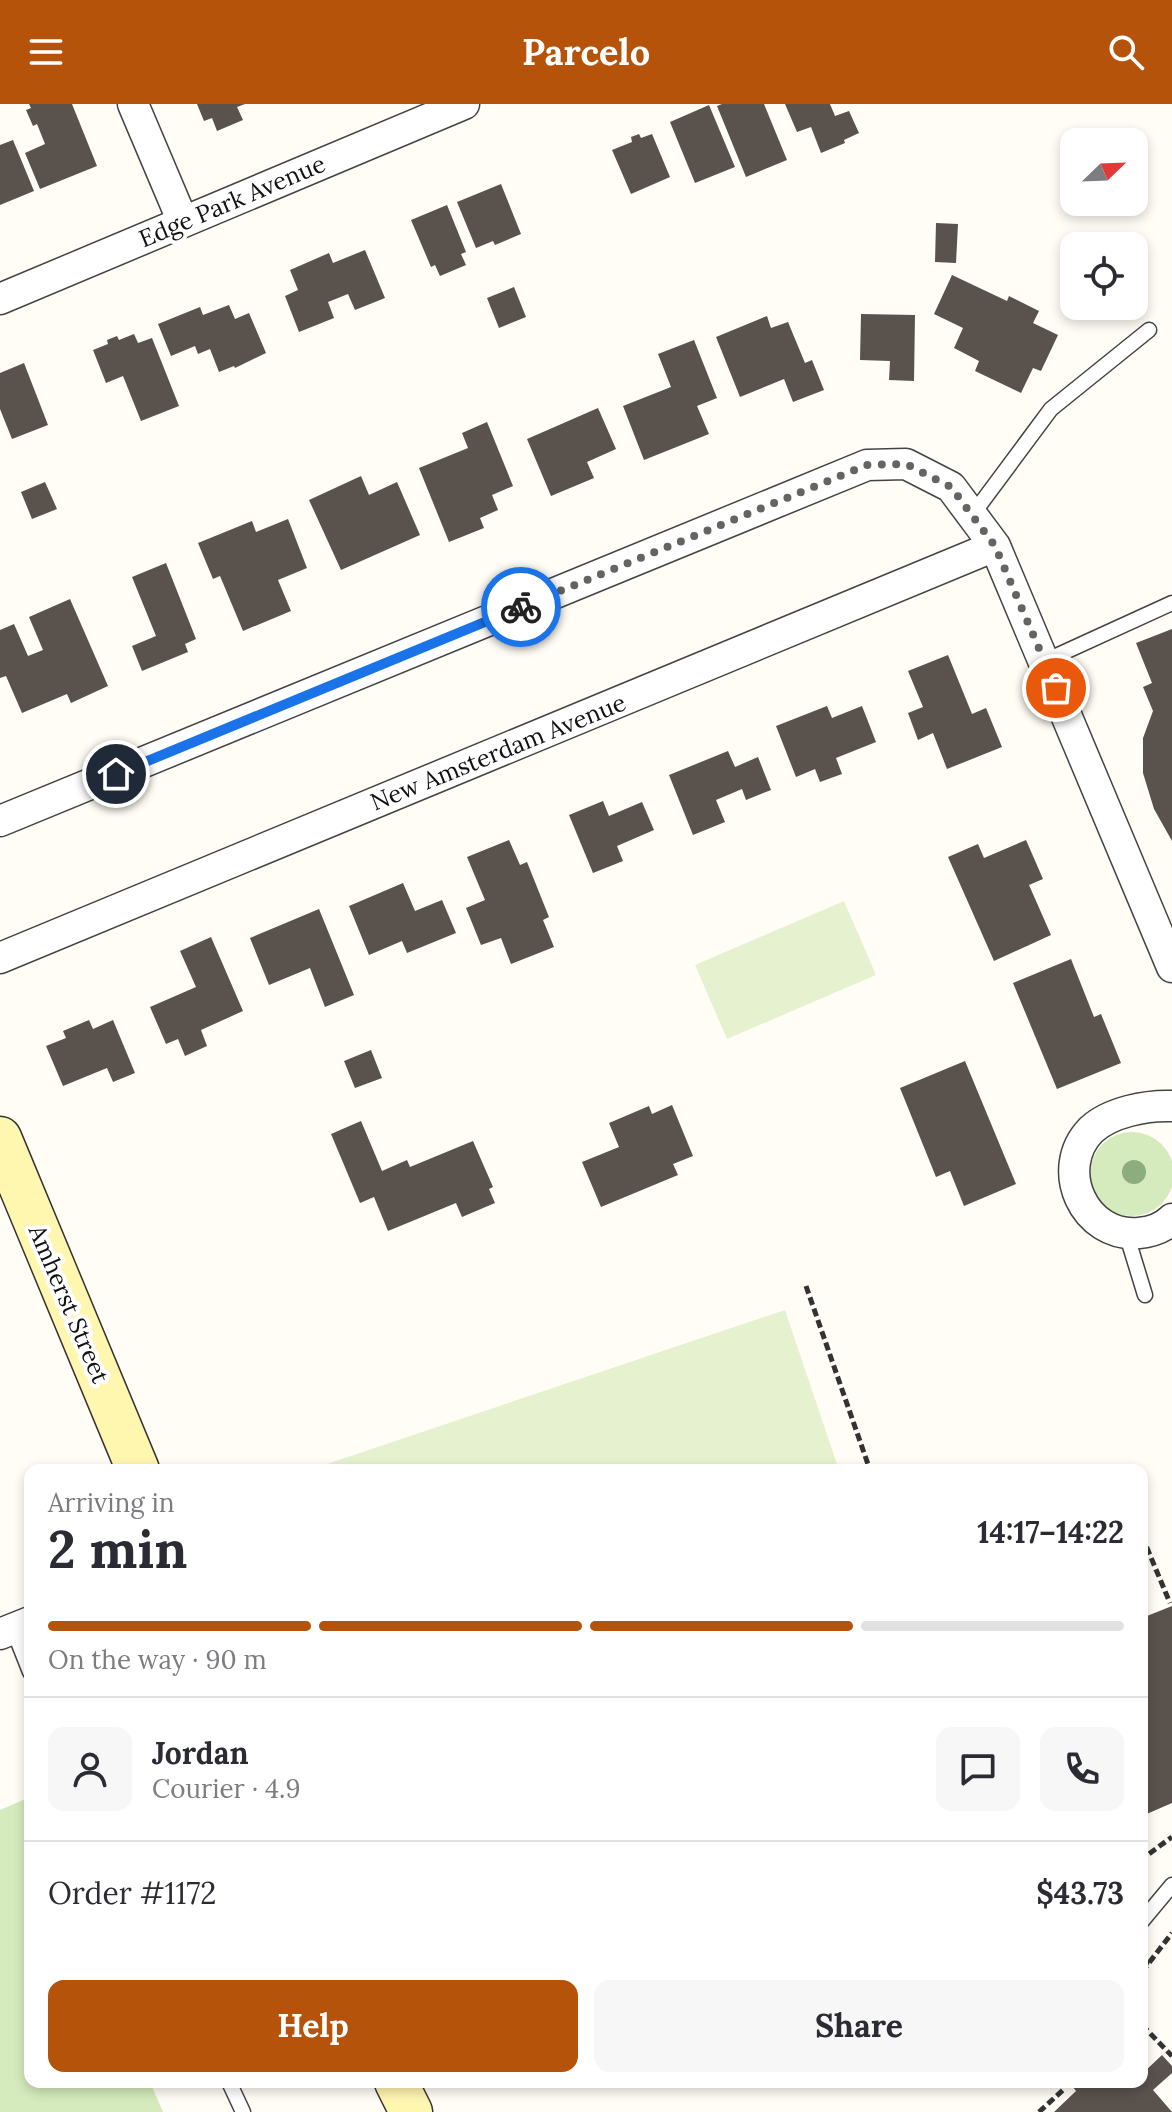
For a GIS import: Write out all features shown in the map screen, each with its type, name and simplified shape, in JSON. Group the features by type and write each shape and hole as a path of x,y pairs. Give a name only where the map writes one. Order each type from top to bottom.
{"street":[{"path":"133,104 183,222"},
{"name":"Edge Park Avenue","path":"0,299 464,104"},
{"path":"0,821 867,465 906,464 951,487 995,546 1172,967"},
{"name":"New Amsterdam Avenue","path":"0,958 995,546"},
{"path":"1172,1106 1143,1109 1107,1119 1087,1135 1075,1158 1075,1183 1084,1208 1097,1221 1112,1230 1130,1234 1148,1232 1172,1219"},
{"name":"Amherst Street","path":"0,1138 136,1464"},
{"path":"399,2088 411,2112"}],"lane":[{"path":"973,514 1051,409 1149,330"},
{"path":"1045,661 1172,603"},
{"path":"1130,1234 1130,1246 1145,1295"},
{"path":"14,1628 24,1656"},
{"path":"1148,1914 1172,1885"},
{"path":"232,2088 243,2112"}],"path":[{"path":"806,1286 868,1464"},
{"path":"1148,1550 1170,1603"},
{"path":"1148,1855 1172,1837"},
{"path":"1149,1964 1172,1933"},
{"path":"1148,2031 1172,2056"},
{"path":"1039,2112 1065,2092 1064,2088"}],"green space":[{"path":"844,901 876,975 727,1039 695,965"},
{"path":"1132,1132 1148,1135 1162,1144 1171,1158 1171,1190 1162,1204 1148,1213 1132,1216 1116,1213 1102,1204 1093,1190 1090,1174 1093,1158 1102,1144 1116,1135"},
{"path":"785,1310 837,1464 327,1464"},
{"path":"24,1800 24,2088 153,2088 163,2112 0,2112 0,1810"}],"building":[{"path":"29,104 72,104 97,166 40,189 25,153 45,144 37,124 33,126 26,110 31,108"},
{"path":"197,104 245,104 237,107 243,120 217,131 212,118 204,121"},
{"path":"764,104 787,160 746,177 717,106"},
{"path":"785,104 830,104 835,116 849,111 859,133 821,153 811,127 797,132"},
{"path":"709,105 735,167 695,183 670,122"},
{"path":"639,134 641,138 652,134 670,177 631,194 612,150 632,142 631,137"},
{"path":"13,140 34,191 0,205 0,145"},
{"path":"501,184 521,234 495,245 493,241 476,248 457,202"},
{"path":"447,205 466,252 461,254 466,265 440,276 435,265 431,267 411,220"},
{"path":"936,223 958,224 956,263 935,262"},
{"path":"365,250 385,298 355,310 348,294 328,302 334,318 299,332 285,296 298,290 290,270 329,253 333,263"},
{"path":"952,275 1007,301 1009,296 1039,311 1033,323 1058,335 1041,371 1033,368 1021,393 975,371 979,361 954,348 963,328 934,314"},
{"path":"514,287 526,317 499,328 487,298"},
{"path":"229,305 235,319 249,313 266,353 219,372 210,349 198,354 195,346 171,356 158,324 200,307 203,315"},
{"path":"861,314 915,315 914,381 889,380 890,361 860,360"},
{"path":"767,316 771,328 788,322 805,363 812,360 824,390 793,402 784,379 740,397 716,337"},
{"path":"134,334 138,343 152,338 179,406 141,421 123,376 106,383 93,350 117,336 119,340"},
{"path":"694,340 717,398 697,406 709,434 644,460 623,406 671,387 658,354"},
{"path":"24,363 48,425 12,439 0,409 0,373"},
{"path":"598,408 616,449 587,462 594,478 551,496 527,439"},
{"path":"487,422 513,486 492,495 498,510 480,518 484,528 449,542 419,468 468,448 462,433"},
{"path":"361,476 369,495 397,482 420,535 341,570 309,500"},
{"path":"45,482 57,509 32,519 21,492"},
{"path":"288,519 307,568 278,580 291,611 243,631 220,576 213,579 198,543 252,521 256,532"},
{"path":"166,563 196,639 185,644 188,652 142,671 132,646 156,636 132,577"},
{"path":"70,599 108,686 71,703 67,694 22,713 6,676 0,678 0,630 14,624 28,656 43,650 29,617"},
{"path":"1172,629 1172,841 1154,809 1143,773 1143,738 1153,711 1143,687 1152,683 1136,643"},
{"path":"948,655 972,714 986,708 1002,747 947,769 933,733 918,740 908,713 923,707 908,671"},
{"path":"827,706 832,718 862,706 876,742 836,758 842,774 820,782 815,769 796,777 776,726"},
{"path":"728,751 735,767 758,757 771,790 746,800 742,789 716,800 725,822 693,835 669,775"},
{"path":"603,801 609,816 642,802 654,830 617,846 623,861 593,873 569,815"},
{"path":"509,840 520,865 527,862 549,917 543,920 554,947 511,964 501,938 481,945 466,908 485,900 467,857"},
{"path":"1026,840 1043,879 1029,885 1051,935 994,961 948,857 978,844 984,858"},
{"path":"403,883 415,911 442,900 456,933 407,953 402,941 369,955 349,906"},
{"path":"319,909 354,995 325,1007 310,968 269,985 250,938"},
{"path":"211,937 243,1011 201,1030 207,1046 185,1056 178,1039 166,1044 150,1007 196,987 180,951"},
{"path":"1071,959 1094,1017 1101,1014 1121,1063 1057,1089 1013,983"},
{"path":"89,1020 93,1029 113,1020 135,1073 113,1082 107,1068 63,1086 46,1046 66,1038 63,1031"},
{"path":"371,1050 382,1078 355,1088 344,1061"},
{"path":"965,1061 1016,1184 964,1206 950,1171 936,1177 900,1088"},
{"path":"672,1105 693,1156 673,1164 678,1175 601,1207 582,1162 619,1147 609,1123 649,1106 652,1114"},
{"path":"361,1121 382,1171 407,1160 410,1167 473,1141 493,1187 489,1189 495,1203 462,1217 456,1203 388,1231 374,1197 360,1203 331,1134"},
{"path":"1172,1606 1172,1803 1148,1813 1148,1616"},
{"path":"1162,2055 1172,2066 1172,2073 1153,2090 1172,2112 1054,2112 1076,2091 1074,2088 1148,2088 1148,2068"}],"way so far":[{"path":"521,607 867,465 906,464 951,487 995,546 1056,688"}],"route":[{"path":"116,774 521,607"}]}
